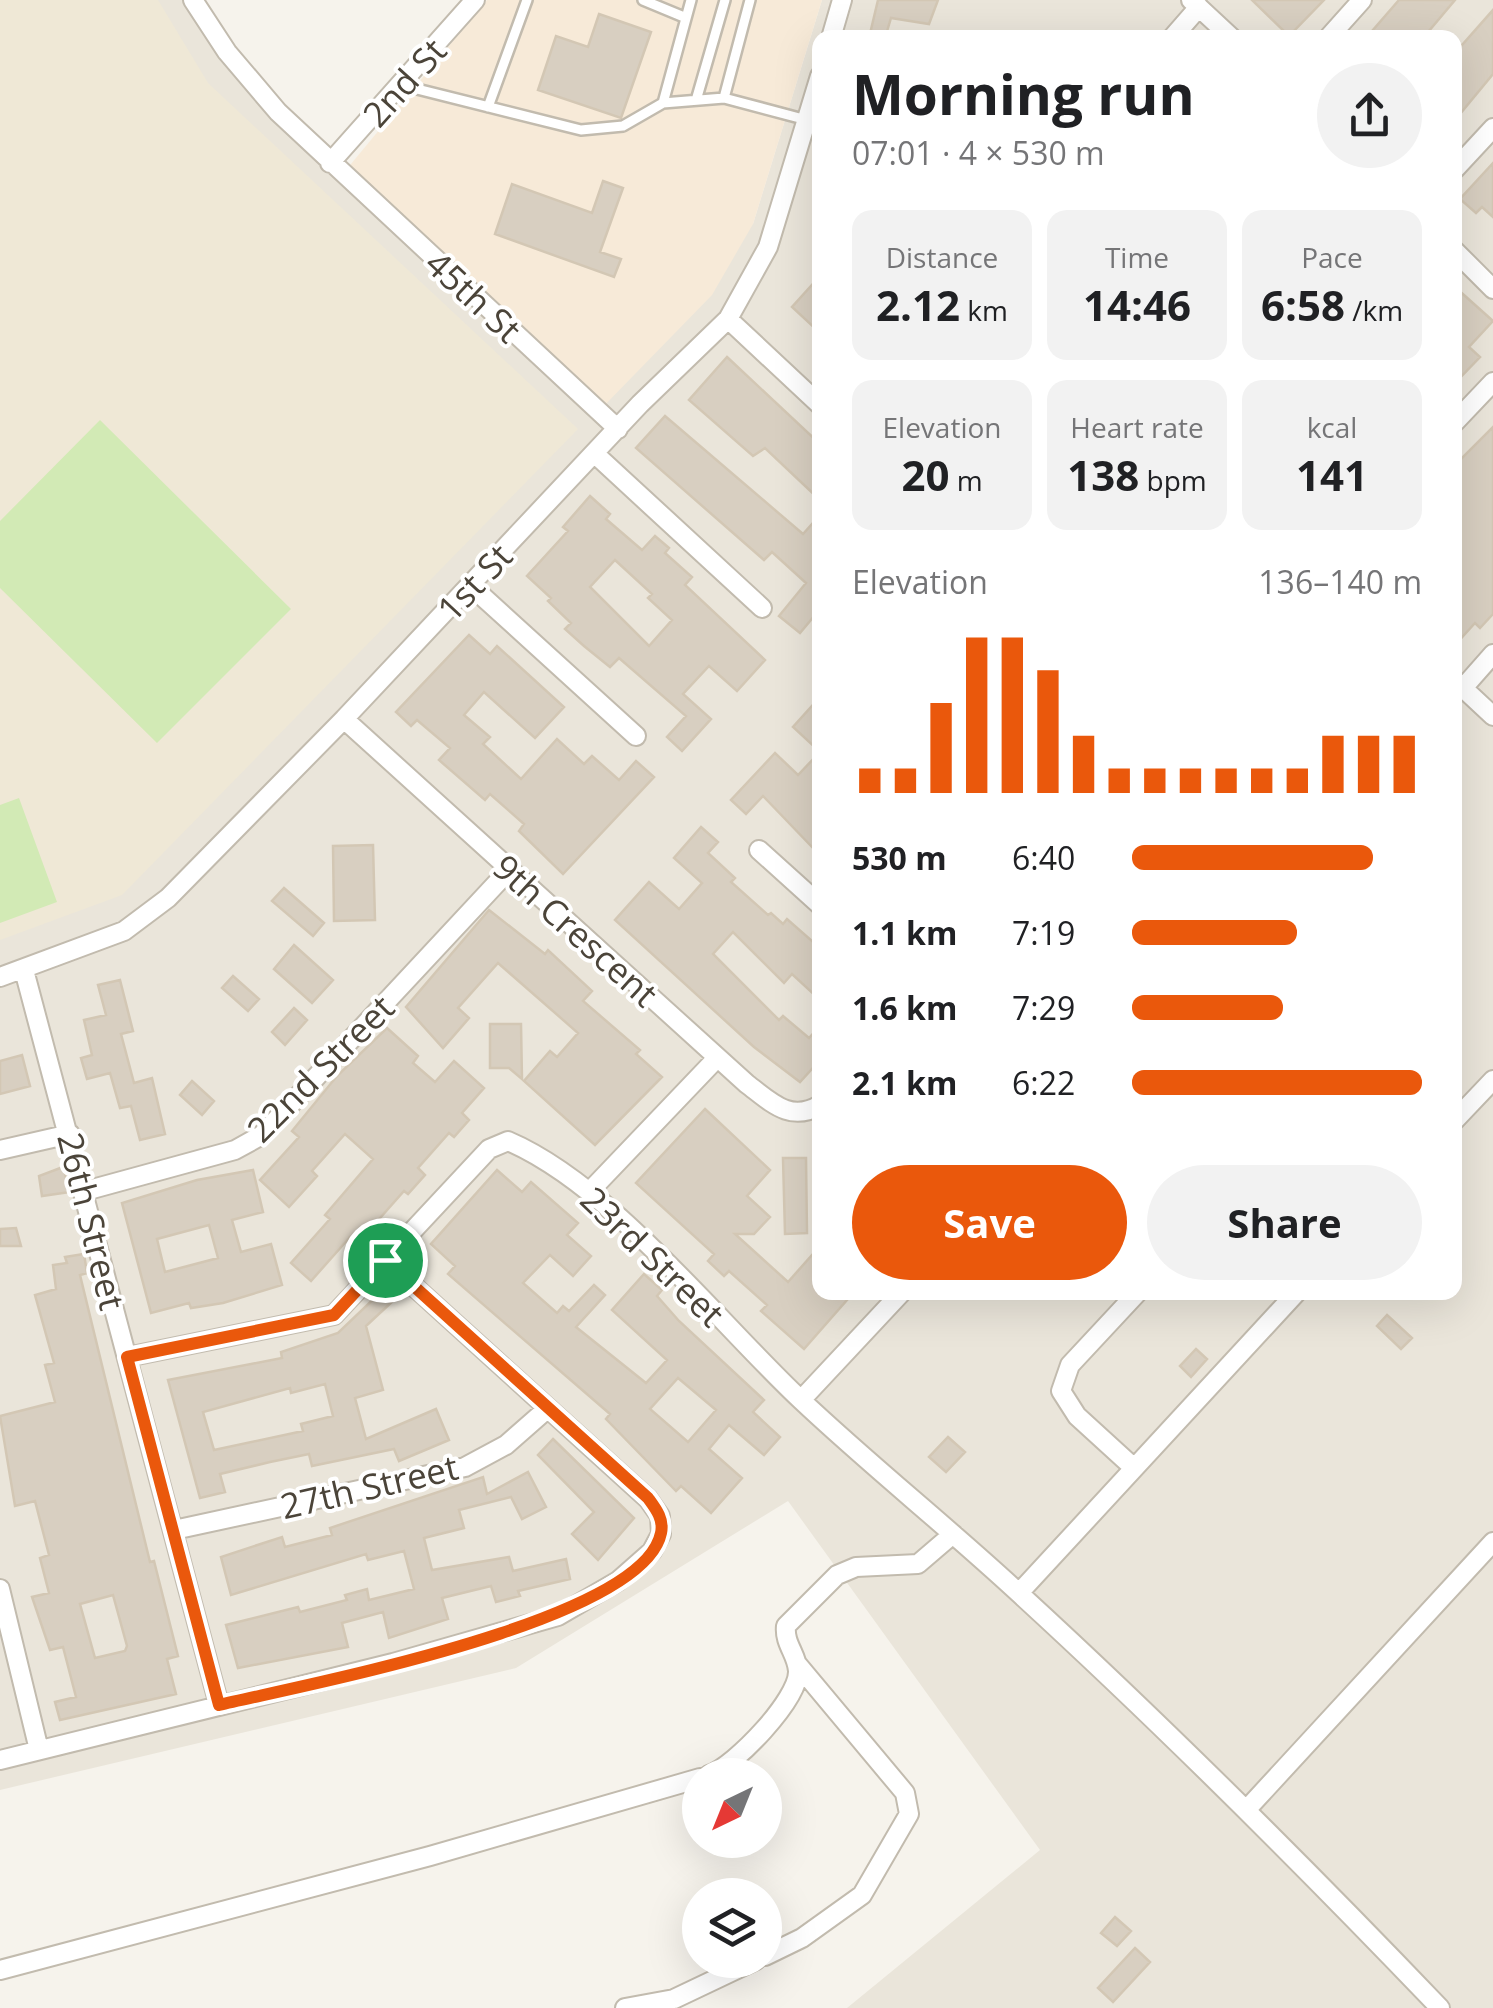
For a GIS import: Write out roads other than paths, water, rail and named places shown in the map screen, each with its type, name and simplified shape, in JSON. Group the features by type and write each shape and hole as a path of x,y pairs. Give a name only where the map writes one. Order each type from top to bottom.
{"street":[{"name":"45th St","path":"193,0 244,74 330,163 618,429"},
{"name":"2nd St","path":"330,163 475,0"},
{"path":"833,30 842,0"},
{"path":"1335,30 1362,0"},
{"path":"1177,30 1195,4 1223,30"},
{"name":"1st St","path":"0,976 98,942 146,916 344,719 618,429 728,319 768,247 812,105"},
{"path":"1462,161 1493,128"},
{"path":"1462,258 1493,289"},
{"path":"728,319 812,398"},
{"path":"1462,415 1493,382"},
{"path":"595,454 762,608"},
{"path":"471,586 636,736"},
{"path":"1462,681 1493,654"},
{"path":"1462,687 1493,716"},
{"name":"9th Crescent","path":"344,719 717,1058 778,1108 805,1113 812,1110"},
{"path":"759,850 812,898"},
{"name":"22nd Street","path":"85,1191 235,1150 262,1135 509,870"},
{"name":"26th Street","path":"24,970 219,1705"},
{"path":"590,1191 717,1058"},
{"path":"1462,1113 1493,1080"},
{"path":"0,1150 70,1134"},
{"name":"23rd Street","path":"385,1260 489,1149 508,1141 532,1151 590,1191 801,1400 1019,1593 1248,1808 1440,2008"},
{"path":"0,1760 392,1664 558,1616 637,1568 661,1534 660,1516 648,1498 385,1260 334,1315 127,1357"},
{"path":"801,1400 895,1300"},
{"path":"1131,1300 1070,1365 1061,1391 1077,1416 1134,1468"},
{"path":"1019,1593 1290,1300"},
{"name":"27th Street","path":"174,1530 465,1466 506,1444 547,1409"},
{"path":"782,1948 862,1895 910,1814 905,1792 798,1665 786,1642 786,1626 825,1586 856,1567 918,1564 952,1534"},
{"path":"1248,1808 1493,1542"},
{"path":"0,1589 39,1750"},
{"path":"736,1758 796,1688 798,1665"},
{"path":"0,1970 430,1856 682,1783"},
{"path":"625,2008 674,1999 718,1978"}],"lane":[{"path":"488,106 527,0"},
{"path":"643,0 684,17"},
{"path":"663,103 690,0"},
{"path":"697,97 725,0"},
{"path":"724,98 750,0"},
{"path":"401,85 581,130 605,131 663,103 697,97 724,98 808,120"}]}
